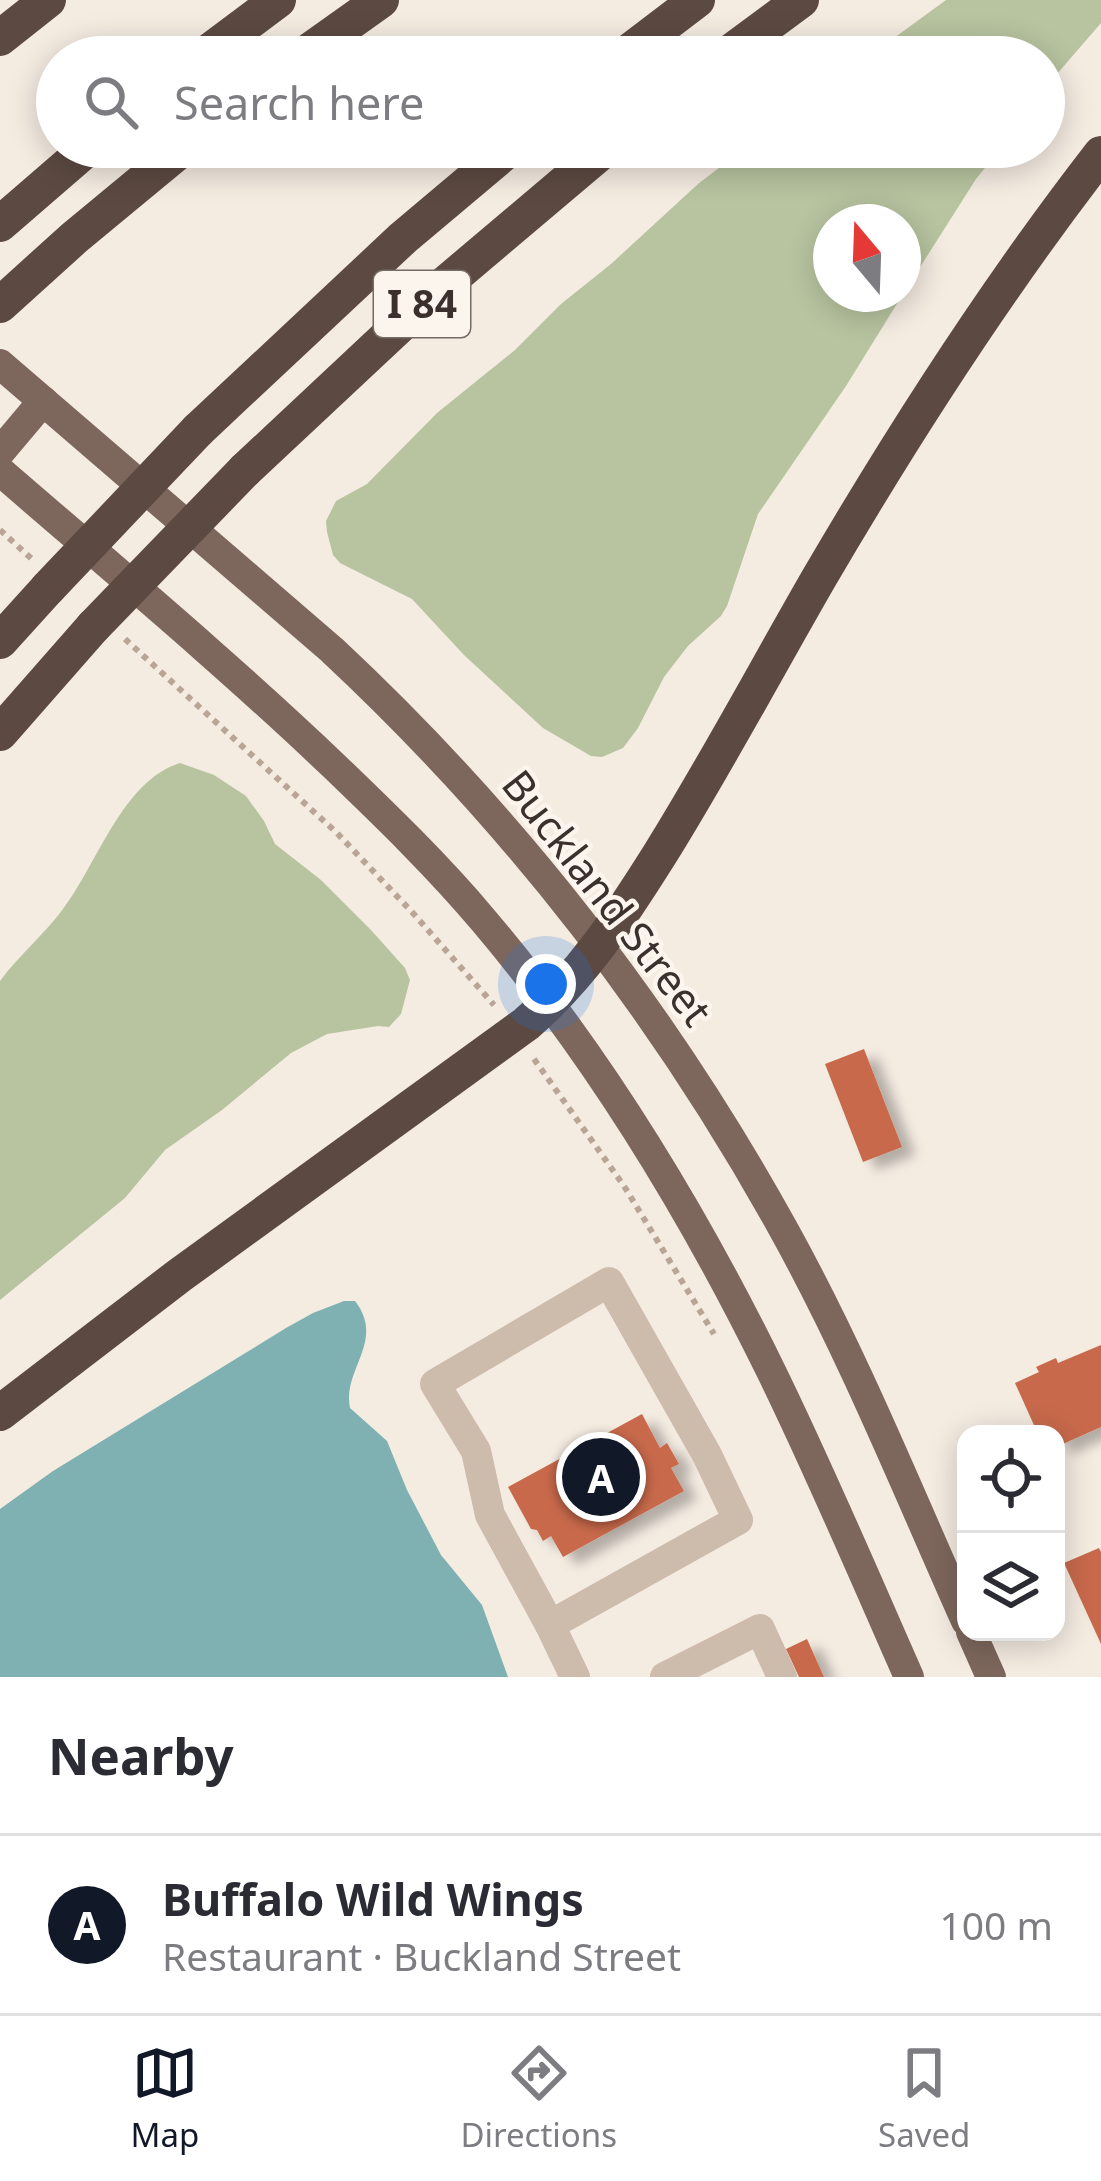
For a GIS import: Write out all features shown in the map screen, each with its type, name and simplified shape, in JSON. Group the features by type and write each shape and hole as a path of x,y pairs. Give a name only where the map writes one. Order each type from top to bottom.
{"highway":[{"path":"0,38 48,0"},
{"path":"230,36 278,0"},
{"path":"330,36 381,0"},
{"path":"650,36 697,0"},
{"path":"752,36 801,0"},
{"path":"0,1413 549,1004 599,946 680,823 925,404 1101,154"},
{"path":"0,224 65,168"},
{"path":"12,294 159,168"},
{"path":"0,641 43,576 403,238 486,168"},
{"name":"I 84","path":"0,733 109,633 245,470 432,296 582,168"}],"main road":[{"name":"Buckland Street","path":"0,364 379,694 481,801 599,946 714,1111 785,1232 856,1374 957,1601"},
{"path":"0,452 43,401"},
{"path":"0,471 220,661 363,794 467,902 549,1004 676,1194 740,1310 909,1677"},
{"path":"975,1641 991,1677"}],"lane":[{"path":"550,1625 737,1520 707,1455 609,1282 435,1384 476,1451 490,1515 574,1677"},
{"path":"679,1673 760,1629 782,1677"}],"path":[{"path":"0,530 43,576"},
{"path":"109,633 337,833 489,999"},
{"path":"560,1094 624,1186 721,1345"}],"green space":[{"path":"946,0 1101,0 1101,23 1065,65 1065,36 897,36"},
{"path":"719,168 985,168 921,267 921,204 813,204 813,312 892,312 758,514 721,616 688,646 664,677 623,748 602,757 591,756 543,728 412,599 340,563 333,555 326,521 336,501 367,484 437,413"},
{"path":"180,763 214,775 246,796 275,844 321,880 405,968 410,980 401,1014 389,1027 327,1034 291,1053 165,1150 125,1198 0,1300 0,981 63,909 126,806 142,787"}],"water":[{"path":"344,1301 355,1301 366,1329 349,1394 350,1408 387,1441 441,1555 482,1605 508,1677 0,1677 0,1509 53,1471 286,1328"}],"building":[{"path":"864,1049 902,1147 863,1162 825,1064"},
{"path":"1101,1345 1101,1427 1065,1443 1065,1425 1034,1425 1015,1383 1039,1372 1036,1367 1056,1358 1058,1363"},
{"path":"642,1414 660,1448 667,1443 679,1464 671,1468 684,1491 563,1557 551,1536 543,1541 531,1529 508,1487"},
{"path":"1099,1548 1101,1552 1101,1644 1065,1565"},
{"path":"807,1639 824,1677 799,1677 786,1649"}],"place":[{"name":"Buffalo Wild Wings","path":"601,1477"}]}
